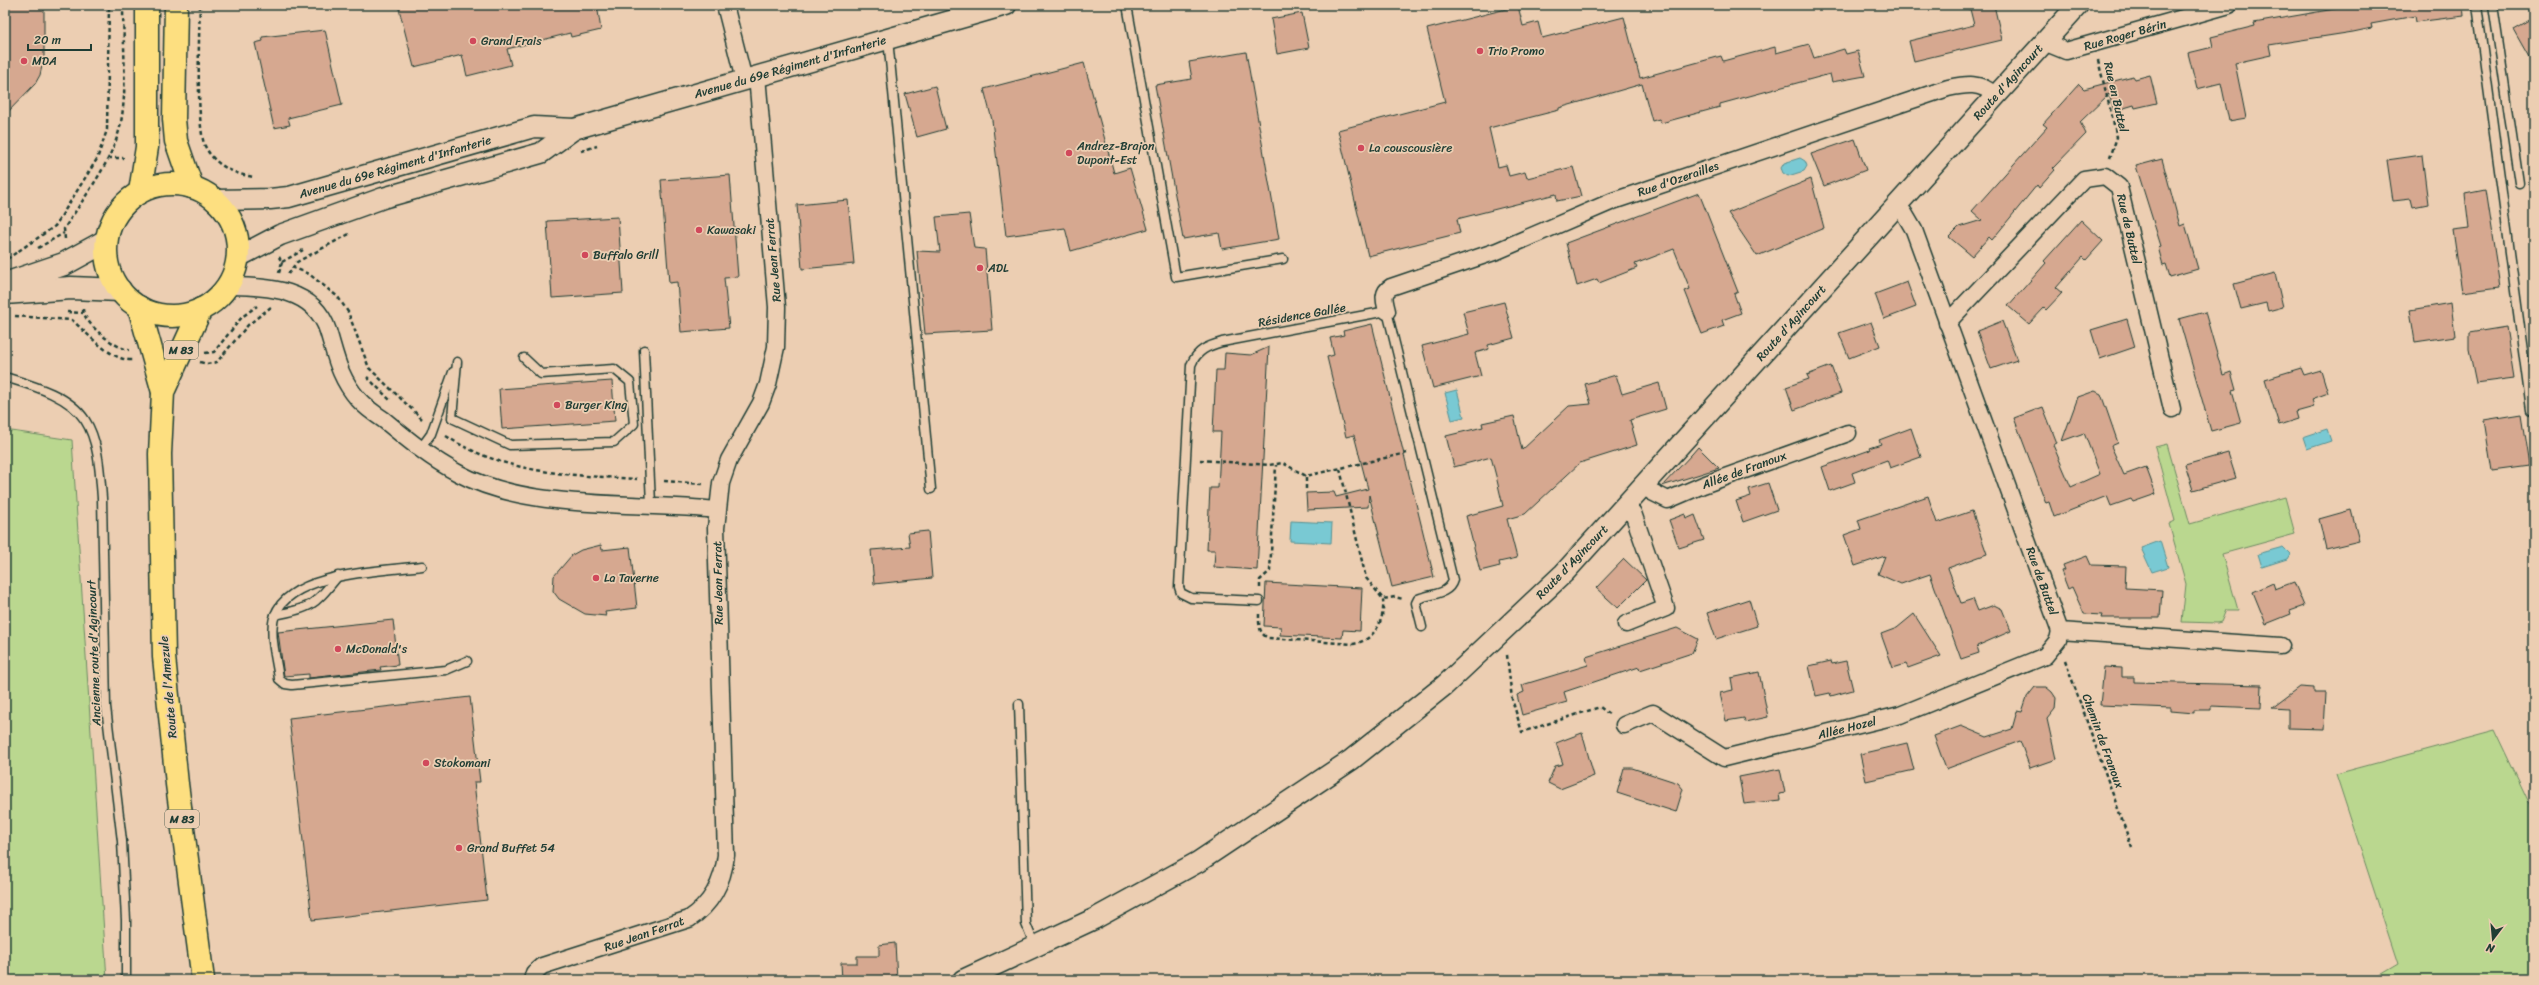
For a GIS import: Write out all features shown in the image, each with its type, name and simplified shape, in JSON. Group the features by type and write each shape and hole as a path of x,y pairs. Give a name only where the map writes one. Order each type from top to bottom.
{"main road":[{"path":"140,192 146,146 147,5"},
{"path":"176,5 174,119 176,141 192,187"},
{"path":"174,184 192,187 216,200 226,212 234,226 238,241 238,257 228,286 213,302 201,309 186,314 170,316 154,313 139,307 120,290 108,267 106,241 110,226 117,212 140,192 157,186 174,184"},
{"path":"5,284 74,259 106,241"},
{"path":"5,293 82,288 120,290"},
{"name":"Route de l'Amezule","path":"139,307 143,353 163,392"},
{"name":"Route de l'Amezule","path":"201,309 188,353 163,392 160,454 164,657 177,784 203,980"}],"street":[{"name":"Rue Jean Ferrat","path":"532,980 534,973 542,966 689,919 710,900 723,876 726,855 717,510 718,491 730,460 761,403 776,347 777,307 751,78 725,5"},
{"name":"Avenue du 69e Régiment d'Infanterie","path":"216,200 258,200 289,197 534,127 574,129 1006,5"},
{"name":"Route d'Agincourt","path":"963,980 1132,900 1198,862 1276,812 1352,760 1445,685 1500,636 1564,573 2078,5"},
{"name":"Rue Roger Bérin","path":"2044,42 2066,51 2229,5"},
{"name":"Rue d'Ozerailles","path":"1387,311 1384,297 1386,290 1391,287 1497,251 1614,201 1948,88 1965,84 1980,85 1995,95"},
{"name":"Avenue du 69e Régiment d'Infanterie","path":"238,257 270,240 383,198 541,154 574,129"},
{"path":"1947,323 2084,179 2105,176"},
{"name":"Rue de Buttel","path":"2105,176 2119,187 2172,409"},
{"name":"Rue de Buttel","path":"1897,206 1904,213 1914,230 2059,636 2281,646"},
{"path":"228,286 272,288 294,294 315,309 323,319 328,331 336,364 358,400 420,448 457,473 487,486 548,499 651,504 717,510"},
{"name":"Allée de Franoux","path":"1644,484 1652,492 1668,500 1703,485 1848,433"},
{"path":"1626,505 1633,513 1666,608 1626,624"},
{"name":"Allée Hozel","path":"1624,725 1654,713 1724,758 1900,715 2044,656 2059,636"}],"lane":[{"path":"1126,5 1176,277 1283,259"},
{"path":"2477,5 2531,410"},
{"path":"2493,5 2519,183"},
{"path":"888,38 931,489"},
{"path":"1387,311 1453,580 1448,588 1423,597 1416,603 1422,627"},
{"name":"Résidence Gallée","path":"1259,601 1191,598 1181,592 1179,587 1191,365 1194,358 1202,350 1222,342 1387,311"},
{"path":"644,350 651,504"},
{"path":"420,448 433,428 457,362 452,418 510,445 614,442 634,424 630,382 614,369 541,374 524,358"},
{"name":"Ancienne route d'Agincourt","path":"5,377 50,393 70,405 86,420 99,464 102,498 106,699 122,841 126,920 126,980"},
{"path":"422,566 338,576 318,580 298,591 289,598 275,615 273,627 279,679 285,684 446,670 467,661"},
{"path":"275,615 298,611 315,603 338,576"},
{"path":"1019,704 1026,924 1036,946"}],"path":[{"path":"5,260 51,230 102,148 108,130 109,5"},
{"path":"74,259 65,239 64,229 108,158 120,128 123,75 123,5"},
{"path":"200,5 202,137 205,146 221,165 242,175 254,177 258,200"},
{"name":"Rue en Buttel","path":"2095,44 2117,137 2105,176"},
{"path":"574,152 605,144"},
{"path":"352,232 292,267 314,277 338,297 348,312 369,368 399,399 433,428 472,452 524,469 565,475 704,484 706,479"},
{"path":"188,353 206,354 214,352 242,318 265,300 281,270 282,262 270,240"},
{"path":"82,288 83,313 89,324 123,349 143,353"},
{"path":"188,353 207,364 217,362 248,325 274,305"},
{"path":"13,315 72,320 82,331 113,354 125,360 143,353"},
{"path":"1185,458 1276,464 1283,463 1306,476 1422,449"},
{"path":"1276,464 1270,571 1260,580 1259,624 1263,636 1274,639 1353,644 1360,643 1378,628 1383,616 1383,599 1366,578 1340,469"},
{"path":"1306,476 1306,489"},
{"path":"1383,599 1395,597 1416,603"},
{"path":"1500,636 1509,662 1512,699 1522,732 1600,707 1624,725"},
{"name":"Chemin de Franoux","path":"2059,636 2132,848"}],"green space":[{"path":"5,430 72,440 107,980 5,980"},
{"path":"2167,444 2190,524 2285,497 2295,534 2222,554 2238,610 2226,610 2221,622 2182,622 2186,584 2169,524 2175,521 2155,447"},
{"path":"2495,731 2534,813 2534,980 2371,980 2398,964 2336,774"}],"water":[{"path":"1800,158 1805,161 1807,166 1804,171 1788,176 1783,173 1781,168 1784,163"},
{"path":"1457,390 1464,417 1452,420 1445,393"},
{"path":"2327,429 2331,441 2307,449 2303,437"},
{"path":"1291,521 1332,523 1331,543 1290,541"},
{"path":"2160,541 2168,567 2152,572 2141,548"},
{"path":"2283,547 2290,554 2287,559 2262,567 2258,554"}],"building":[{"name":"MDA","path":"5,5 44,5 44,57 40,75 35,84 5,115"},
{"name":"Grand Frais","path":"398,5 597,5 601,30 571,37 570,33 507,49 511,65 467,76 462,55 414,67"},
{"path":"1969,5 1994,5 2002,40 1914,61 1909,41 1974,25"},
{"path":"2345,5 2463,5 2464,16 2416,22 2415,16 2371,24 2372,28 2353,32 2269,45 2271,55 2235,63 2246,118 2229,121 2221,83 2197,89 2188,53 2213,47 2211,37 2255,26 2254,23 2346,7"},
{"path":"1518,6 1523,26 1538,22 1542,38 1624,17 1640,78 1721,56 1723,61 1775,47 1776,53 1809,44 1814,58 1844,49 1846,54 1858,51 1865,76 1832,82 1830,74 1720,104 1720,107 1661,123 1659,119 1652,121 1642,84 1559,108 1559,110 1489,128 1498,167 1506,165 1509,176 1525,172 1527,178 1573,167 1581,196 1557,201 1556,194 1457,219 1460,233 1368,256 1338,130 1445,102 1427,29"},
{"path":"1302,13 1309,48 1277,54 1271,19"},
{"path":"2534,17 2534,66 2513,29"},
{"path":"325,30 342,105 288,118 290,125 274,128 255,43 263,41 262,37"},
{"path":"1246,52 1279,239 1222,249 1219,233 1183,239 1155,85 1192,79 1189,62"},
{"name":"Andrez-Brajon Dupont-Est","path":"1084,63 1114,173 1130,168 1148,229 1071,251 1065,228 1006,236 992,120 984,89"},
{"path":"2150,75 2157,103 2135,108 2134,105 2114,111 2109,94 2080,122 2086,134 2053,168 2055,170 2039,188 2037,185 1992,240 1989,237 1972,256 1949,237 1959,227 1982,220 1972,211 2047,127 2043,124 2079,84 2084,89 2133,76 2135,79"},
{"path":"935,86 946,129 917,137 905,94"},
{"path":"1855,139 1866,170 1824,186 1811,154"},
{"path":"2422,155 2428,204 2413,207 2411,199 2393,201 2387,160"},
{"path":"2162,159 2180,226 2185,224 2198,269 2170,277 2166,264 2163,265 2158,247 2161,246 2136,166"},
{"name":"Kawasaki","path":"730,175 738,277 724,278 729,328 681,332 677,282 669,283 661,180"},
{"path":"1811,179 1824,228 1757,256 1728,213"},
{"path":"2485,190 2500,287 2462,292 2453,230 2469,228 2465,194"},
{"path":"1699,193 1738,292 1734,294 1741,313 1722,320 1724,326 1702,334 1685,291 1690,289 1674,249 1635,264 1637,268 1599,283 1597,279 1577,286 1566,243"},
{"path":"848,200 854,264 802,269 797,205"},
{"path":"969,214 974,248 985,249 992,330 925,334 917,251 940,252 936,217"},
{"name":"Buffalo Grill","path":"618,217 623,293 552,298 547,221"},
{"path":"2081,220 2103,241 2086,260 2083,257 2056,288 2062,293 2046,310 2044,308 2029,324 2008,306 2046,263 2044,261"},
{"path":"2275,273 2283,307 2268,311 2266,303 2241,309 2234,284"},
{"path":"1907,282 1916,307 1884,319 1875,294"},
{"path":"1504,302 1514,338 1488,345 1489,349 1475,353 1481,376 1433,388 1422,346 1469,334 1463,312"},
{"path":"2451,303 2455,336 2415,342 2410,310"},
{"path":"2205,312 2223,375 2231,372 2236,390 2232,391 2241,423 2211,431 2179,319"},
{"path":"2127,319 2135,347 2100,359 2091,330"},
{"path":"2002,321 2017,360 1991,369 1977,331"},
{"path":"1871,322 1880,346 1849,358 1839,333"},
{"path":"1372,324 1434,577 1392,587 1369,495 1368,507 1307,510 1306,493 1334,492 1336,497 1368,489 1354,435 1346,437 1327,357 1334,355 1330,338 1344,335 1343,331"},
{"path":"2506,327 2514,378 2476,383 2469,349 2469,333"},
{"path":"1269,347 1257,570 1214,567 1215,550 1207,550 1210,488 1218,488 1221,432 1213,432 1216,370 1224,370 1225,353 1251,355"},
{"path":"1831,366 1841,393 1794,410 1786,387 1809,379 1807,375"},
{"path":"2301,368 2304,375 2321,370 2328,393 2312,399 2314,407 2296,412 2298,419 2279,425 2265,379"},
{"path":"1616,375 1622,394 1659,383 1666,409 1630,420 1637,445 1580,463 1525,514 1507,519 1517,558 1499,562 1500,566 1480,571 1466,516 1503,506 1496,476 1491,457 1454,467 1446,436 1483,427 1482,423 1514,416 1522,450 1569,406 1591,404 1585,384"},
{"name":"Burger King","path":"612,381 615,421 502,429 499,389"},
{"path":"2095,391 2101,394 2107,411 2118,443 2111,446 2124,475 2146,467 2156,494 2133,502 2131,499 2111,506 2107,496 2054,517 2049,502 2046,503 2014,418 2043,407 2057,443 2053,445 2071,487 2100,474 2084,433 2062,441 2078,397"},
{"path":"2521,414 2529,466 2492,471 2484,420"},
{"path":"1911,428 1921,457 1890,468 1887,460 1852,473 1855,482 1830,491 1822,467 1870,450 1869,448 1881,444 1879,440"},
{"path":"1698,447 1719,468 1662,486 1692,454"},
{"path":"2228,453 2236,478 2193,490 2185,465"},
{"path":"1768,483 1777,510 1743,522 1736,501 1751,496 1749,489"},
{"path":"1928,496 1937,523 1972,511 1987,554 1948,568 1961,603 1973,599 1978,611 1994,605 2002,609 2011,631 1977,646 1979,653 1961,659 1930,574 1901,584 1878,574 1885,556 1855,566 1844,535 1861,529 1858,520"},
{"path":"2351,510 2359,541 2326,549 2319,519"},
{"path":"1685,514 1686,519 1695,515 1704,540 1679,548 1669,520"},
{"path":"928,531 932,578 874,584 871,550 910,547 908,533"},
{"name":"La Taverne","path":"601,545 602,550 630,547 637,608 605,612 606,616 585,614 559,599 553,591 554,576 572,555 581,550"},
{"path":"2087,556 2091,565 2126,566 2125,588 2162,590 2160,618 2101,618 2102,615 2084,614 2072,587 2068,589 2061,571 2065,570 2063,565"},
{"path":"1624,559 1646,580 1618,608 1596,588"},
{"path":"2294,582 2304,606 2290,611 2291,614 2266,624 2253,592 2273,583 2275,589"},
{"path":"1266,583 1362,588 1360,631 1343,630 1342,638 1280,635 1281,627 1264,626"},
{"path":"1749,599 1757,626 1716,639 1707,613"},
{"path":"1914,614 1941,656 1908,668 1906,664 1893,668 1881,634 1897,628"},
{"name":"McDonald's","path":"393,620 398,665 380,667 381,670 309,678 309,674 284,676 278,632"},
{"path":"1677,628 1698,639 1692,653 1640,670 1639,667 1564,692 1567,702 1522,715 1517,695 1524,692 1522,685 1588,665 1586,657"},
{"path":"1831,661 1832,664 1846,661 1853,690 1831,696 1830,693 1816,696 1809,666"},
{"path":"2104,667 2122,668 2122,677 2134,677 2134,682 2262,685 2261,708 2211,706 2211,710 2194,710 2194,713 2171,711 2171,708 2100,705"},
{"path":"1759,672 1768,717 1745,722 1744,718 1726,721 1720,693 1733,690 1731,678"},
{"path":"2035,687 2046,687 2056,698 2055,709 2047,719 2056,759 2030,768 2020,741 1946,769 1934,736 1961,726 1987,737 2012,729 2017,711 2022,712 2027,697"},
{"path":"2300,687 2314,688 2314,693 2326,693 2324,729 2288,728 2288,709 2272,708"},
{"path":"470,697 480,782 474,782 487,900 312,920 289,718"},
{"path":"1582,733 1594,776 1560,789 1548,783 1555,766 1563,764 1556,743"},
{"path":"1907,743 1914,770 1866,781 1860,754"},
{"path":"1624,768 1632,768 1678,783 1683,789 1676,812 1617,793"},
{"path":"1780,769 1785,793 1779,794 1780,800 1744,804 1739,777"},
{"path":"895,943 897,980 842,980 841,963 857,963 857,956 879,956 879,945"}],"place":[{"name":"Grand Frais","path":"473,41"},
{"name":"Trio Promo","path":"1480,51"},
{"name":"MDA","path":"24,61"},
{"name":"La couscousière","path":"1361,148"},
{"name":"Andrez-Brajon Dupont-Est","path":"1069,153"},
{"name":"Kawasaki","path":"699,230"},
{"name":"Buffalo Grill","path":"585,255"},
{"name":"ADL","path":"980,268"},
{"name":"Burger King","path":"557,405"},
{"name":"La Taverne","path":"596,578"},
{"name":"McDonald's","path":"338,649"},
{"name":"Stokomani","path":"426,763"},
{"name":"Grand Buffet 54","path":"459,848"}]}
